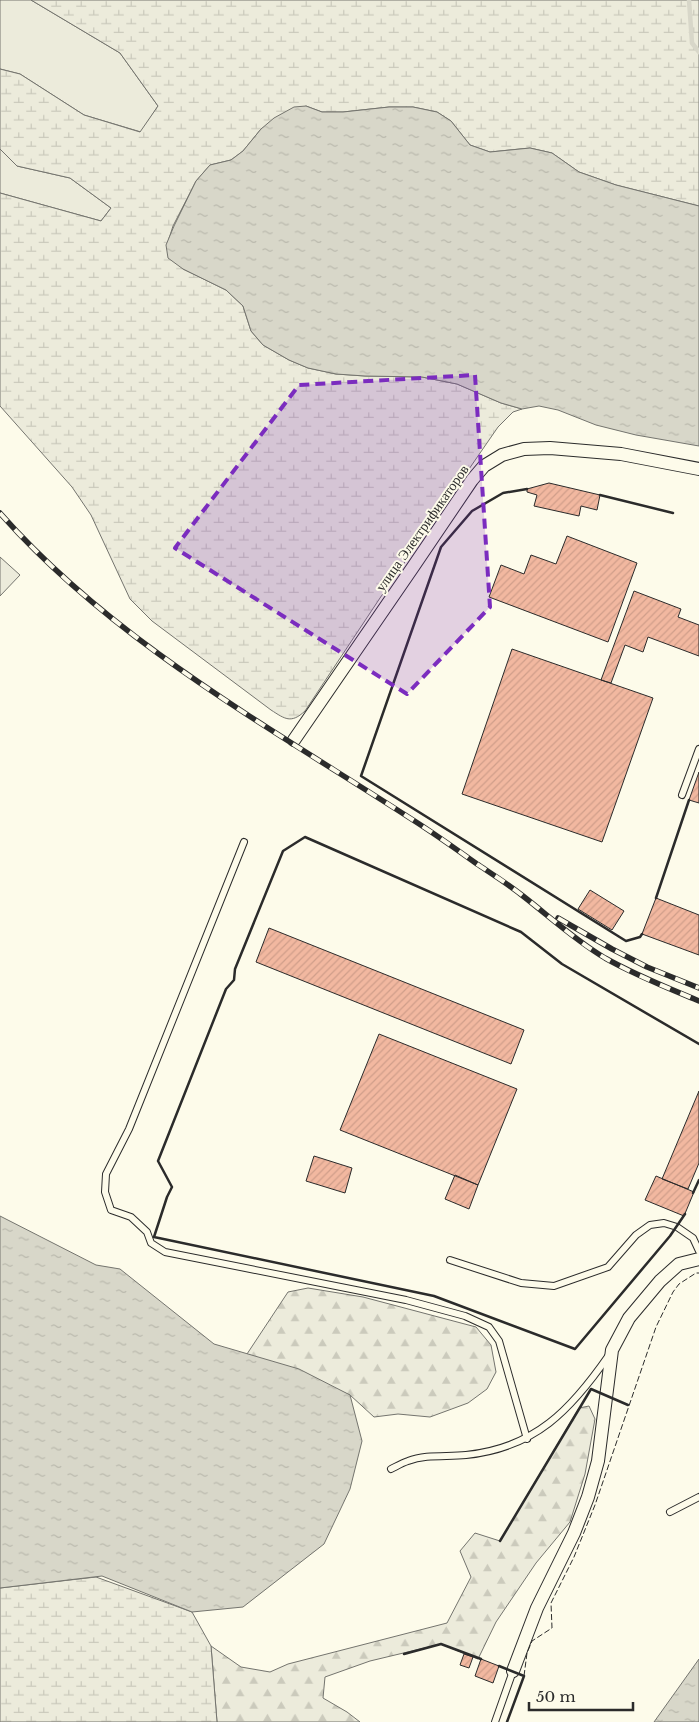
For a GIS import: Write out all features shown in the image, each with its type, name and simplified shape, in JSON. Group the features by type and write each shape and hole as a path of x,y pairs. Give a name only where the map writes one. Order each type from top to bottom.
{"street":[{"name":"улица Электрификаторов","path":"294,740 472,480 484,466 502,454 524,449 550,448 621,454 699,469"},
{"path":"513,1671 537,1608 574,1533 588,1497 598,1461 612,1350 629,1318 660,1280 678,1264 699,1259"}],"lane":[{"path":"682,795 699,749"},
{"path":"244,842 129,1129 106,1174 105,1192 111,1210 131,1217 147,1232 151,1243 165,1252 406,1300 465,1316 489,1327 499,1341 527,1439"},
{"path":"450,1260 521,1283 554,1286 608,1267 636,1236 650,1225 664,1223 677,1227 692,1238 699,1251"},
{"path":"391,1469 410,1460 466,1455 499,1449 527,1439 554,1420 574,1400 612,1350"},
{"path":"670,1512 699,1498"},
{"path":"496,1722 513,1671"}],"highlighted area":[{"path":"475,375 490,607 407,694 175,548 299,385"}],"green space":[{"path":"0,0 31,0 120,53 158,106 141,132 84,115 20,74 0,69"},
{"path":"31,0 699,0 699,206 616,185 579,172 552,153 530,148 490,152 470,145 451,121 437,112 413,107 322,112 306,106 261,129 243,151 231,160 210,165 196,181 173,226 167,245 183,269 226,290 243,306 251,331 263,345 289,360 308,368 336,374 422,377 457,384 501,403 522,409 513,412 498,427 305,711 296,718 284,718 271,710 152,621 130,599 91,515 72,487 0,406 0,193 101,221 111,208 70,178 17,166 0,149 0,69 20,74 84,115 140,132 158,106 120,53"},
{"path":"0,149 17,166 70,178 111,208 101,221 0,193"},
{"path":"0,557 20,575 0,596"},
{"path":"308,1288 363,1297 476,1327 491,1345 496,1372 487,1389 468,1403 430,1417 398,1414 374,1417 350,1395 247,1354 288,1292"},
{"path":"589,1406 595,1419 585,1474 570,1522 536,1563 496,1622 478,1659 441,1644 370,1661 325,1677 323,1698 360,1722 217,1722 211,1646 241,1667 270,1672 288,1664 447,1623 471,1577 460,1551 475,1533 500,1541 579,1408"},
{"path":"96,1577 192,1612 211,1646 217,1722 0,1722 0,1588"}],"water":[{"path":"306,106 322,112 413,107 437,112 451,121 470,145 490,152 530,148 552,153 579,172 616,185 699,206 699,446 636,435 596,425 558,410 539,406 522,409 501,403 457,384 422,377 336,374 308,368 289,360 263,345 251,331 243,306 226,290 183,269 168,258 166,245 196,181 210,165 231,160 243,151 261,129 274,118 294,107"},
{"path":"0,1216 96,1265 120,1269 214,1344 299,1369 350,1395 362,1441 350,1489 324,1544 243,1607 192,1612 102,1576 0,1588"},
{"path":"699,1659 699,1722 654,1722"}],"building":[{"path":"549,483 600,495 597,510 581,506 579,516 534,506 537,495 527,492 527,489"},
{"path":"567,536 637,563 608,642 489,597 501,565 524,574 531,555 556,564"},
{"path":"634,591 681,609 678,617 699,625 699,656 648,637 643,652 625,645 611,683 601,680"},
{"path":"512,649 653,698 602,842 462,794"},
{"path":"699,772 699,803 689,800"},
{"path":"590,890 624,911 612,930 578,909"},
{"path":"656,898 699,915 699,955 642,934"},
{"path":"269,928 524,1030 511,1064 256,962"},
{"path":"379,1034 517,1089 478,1185 340,1130"},
{"path":"699,1091 699,1163 688,1189 662,1179"},
{"path":"314,1156 352,1168 345,1193 306,1181"},
{"path":"455,1175 478,1185 469,1209 445,1199"},
{"path":"656,1176 694,1192 684,1216 645,1200"},
{"path":"464,1654 473,1657 469,1668 460,1665"},
{"path":"481,1659 499,1666 493,1683 475,1676"}],"waterway":[{"path":"689,0 692,43 699,52"}],"railway":[{"path":"0,513 45,559 143,643 250,716 413,820 512,887 594,951 628,970 699,1001"},
{"path":"558,918 647,967 699,988"}],"fence":[{"path":"524,1676 527,1653 532,1641 552,1628 551,1603 574,1557 595,1505 656,1327 673,1292 679,1284 699,1273"}],"wall":[{"path":"527,489 503,493 472,511 441,547 361,776 626,941 640,937 642,934"},
{"path":"600,495 673,513"},
{"path":"656,898 689,800"},
{"path":"685,1214 670,1236 575,1349 434,1296 154,1237 172,1187 158,1161 226,989 234,980 235,969 283,851 305,837 521,932 562,964 699,1044"},
{"path":"693,1193 699,1180"},
{"path":"500,1541 591,1389 628,1405"},
{"path":"404,1654 441,1644 481,1659"},
{"path":"499,1666 524,1676 507,1722"}]}
